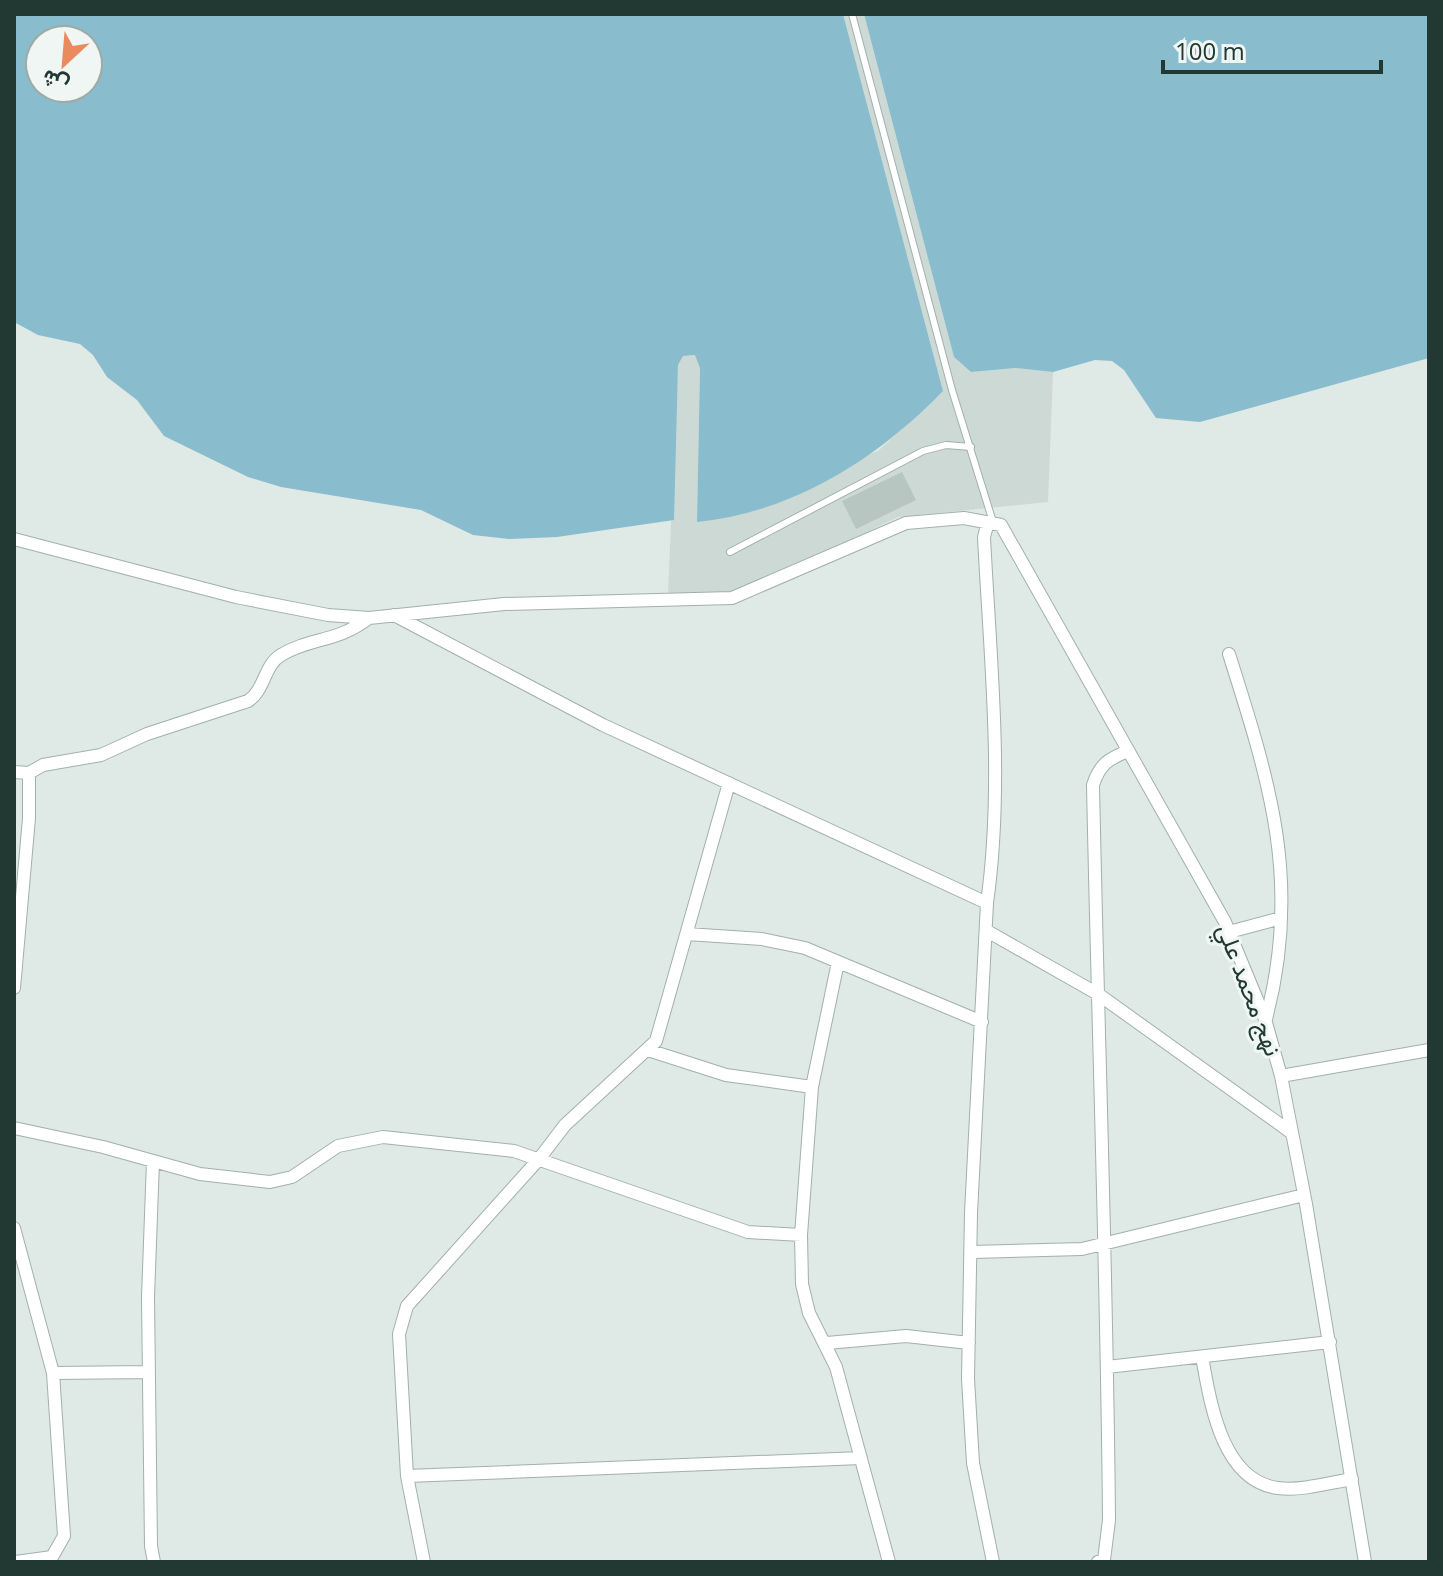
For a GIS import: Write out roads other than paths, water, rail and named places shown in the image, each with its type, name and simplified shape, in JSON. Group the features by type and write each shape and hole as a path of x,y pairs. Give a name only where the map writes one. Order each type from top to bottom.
{"street":[{"path":"14,539 236,597 328,615 369,618 504,604 732,598 906,523 950,518 991,522 984,537 995,778 993,861 987,903 969,1343 973,1463 993,1562"},
{"name":"نهج محمد علي","path":"991,522 1006,531 1229,932 1265,1019 1281,1076 1304,1195 1365,1562"},
{"path":"394,615 603,725 987,903"},
{"path":"14,772 29,773 43,765 101,755 147,734 248,701 257,694 272,665 282,655 343,635 369,618"},
{"path":"1229,654 1268,778 1277,828 1281,918 1279,959 1265,1019"},
{"path":"1102,1561 1109,1520 1106,1244 1093,785 1098,770 1107,759 1128,751"},
{"path":"14,988 29,818 29,773"},
{"path":"424,1562 407,1476 399,1348 402,1317 407,1306 539,1159 565,1125 648,1050 663,1024 729,783"},
{"path":"1229,932 1281,918"},
{"path":"987,931 1098,994 1292,1133"},
{"path":"687,934 762,939 805,948 982,1022"},
{"path":"838,962 812,1087 801,1235 802,1284 809,1313 827,1343 889,1562"},
{"path":"648,1050 726,1075 812,1087"},
{"path":"1281,1076 1429,1050"},
{"path":"14,1128 200,1174 276,1182 292,1177 338,1146 383,1137 514,1151 748,1232 801,1235"},
{"path":"153,1161 148,1254 151,1546 154,1562"},
{"path":"972,1252 1057,1251 1106,1244 1304,1195"},
{"path":"14,1228 53,1373 64,1536 52,1557 16,1562"},
{"path":"827,1343 862,1337 906,1336 969,1343"},
{"path":"1107,1367 1330,1342"},
{"path":"1202,1357 1221,1439 1246,1471 1281,1489 1352,1479"},
{"path":"53,1373 149,1372"},
{"path":"407,1476 861,1458"}],"lane":[{"path":"852,14 952,390 991,522"},
{"path":"730,552 923,451 946,445 971,447"}],"water":[{"path":"14,14 843,14 943,391 890,439 832,478 767,507 697,522 700,368 695,355 683,356 678,365 674,520 557,537 509,539 473,535 421,510 281,487 248,477 164,436 137,400 107,377 93,355 80,344 38,335 14,322"},
{"path":"864,14 1429,14 1429,358 1200,422 1156,418 1124,370 1112,361 1095,360 1053,372 1015,368 971,372 954,357"}]}
